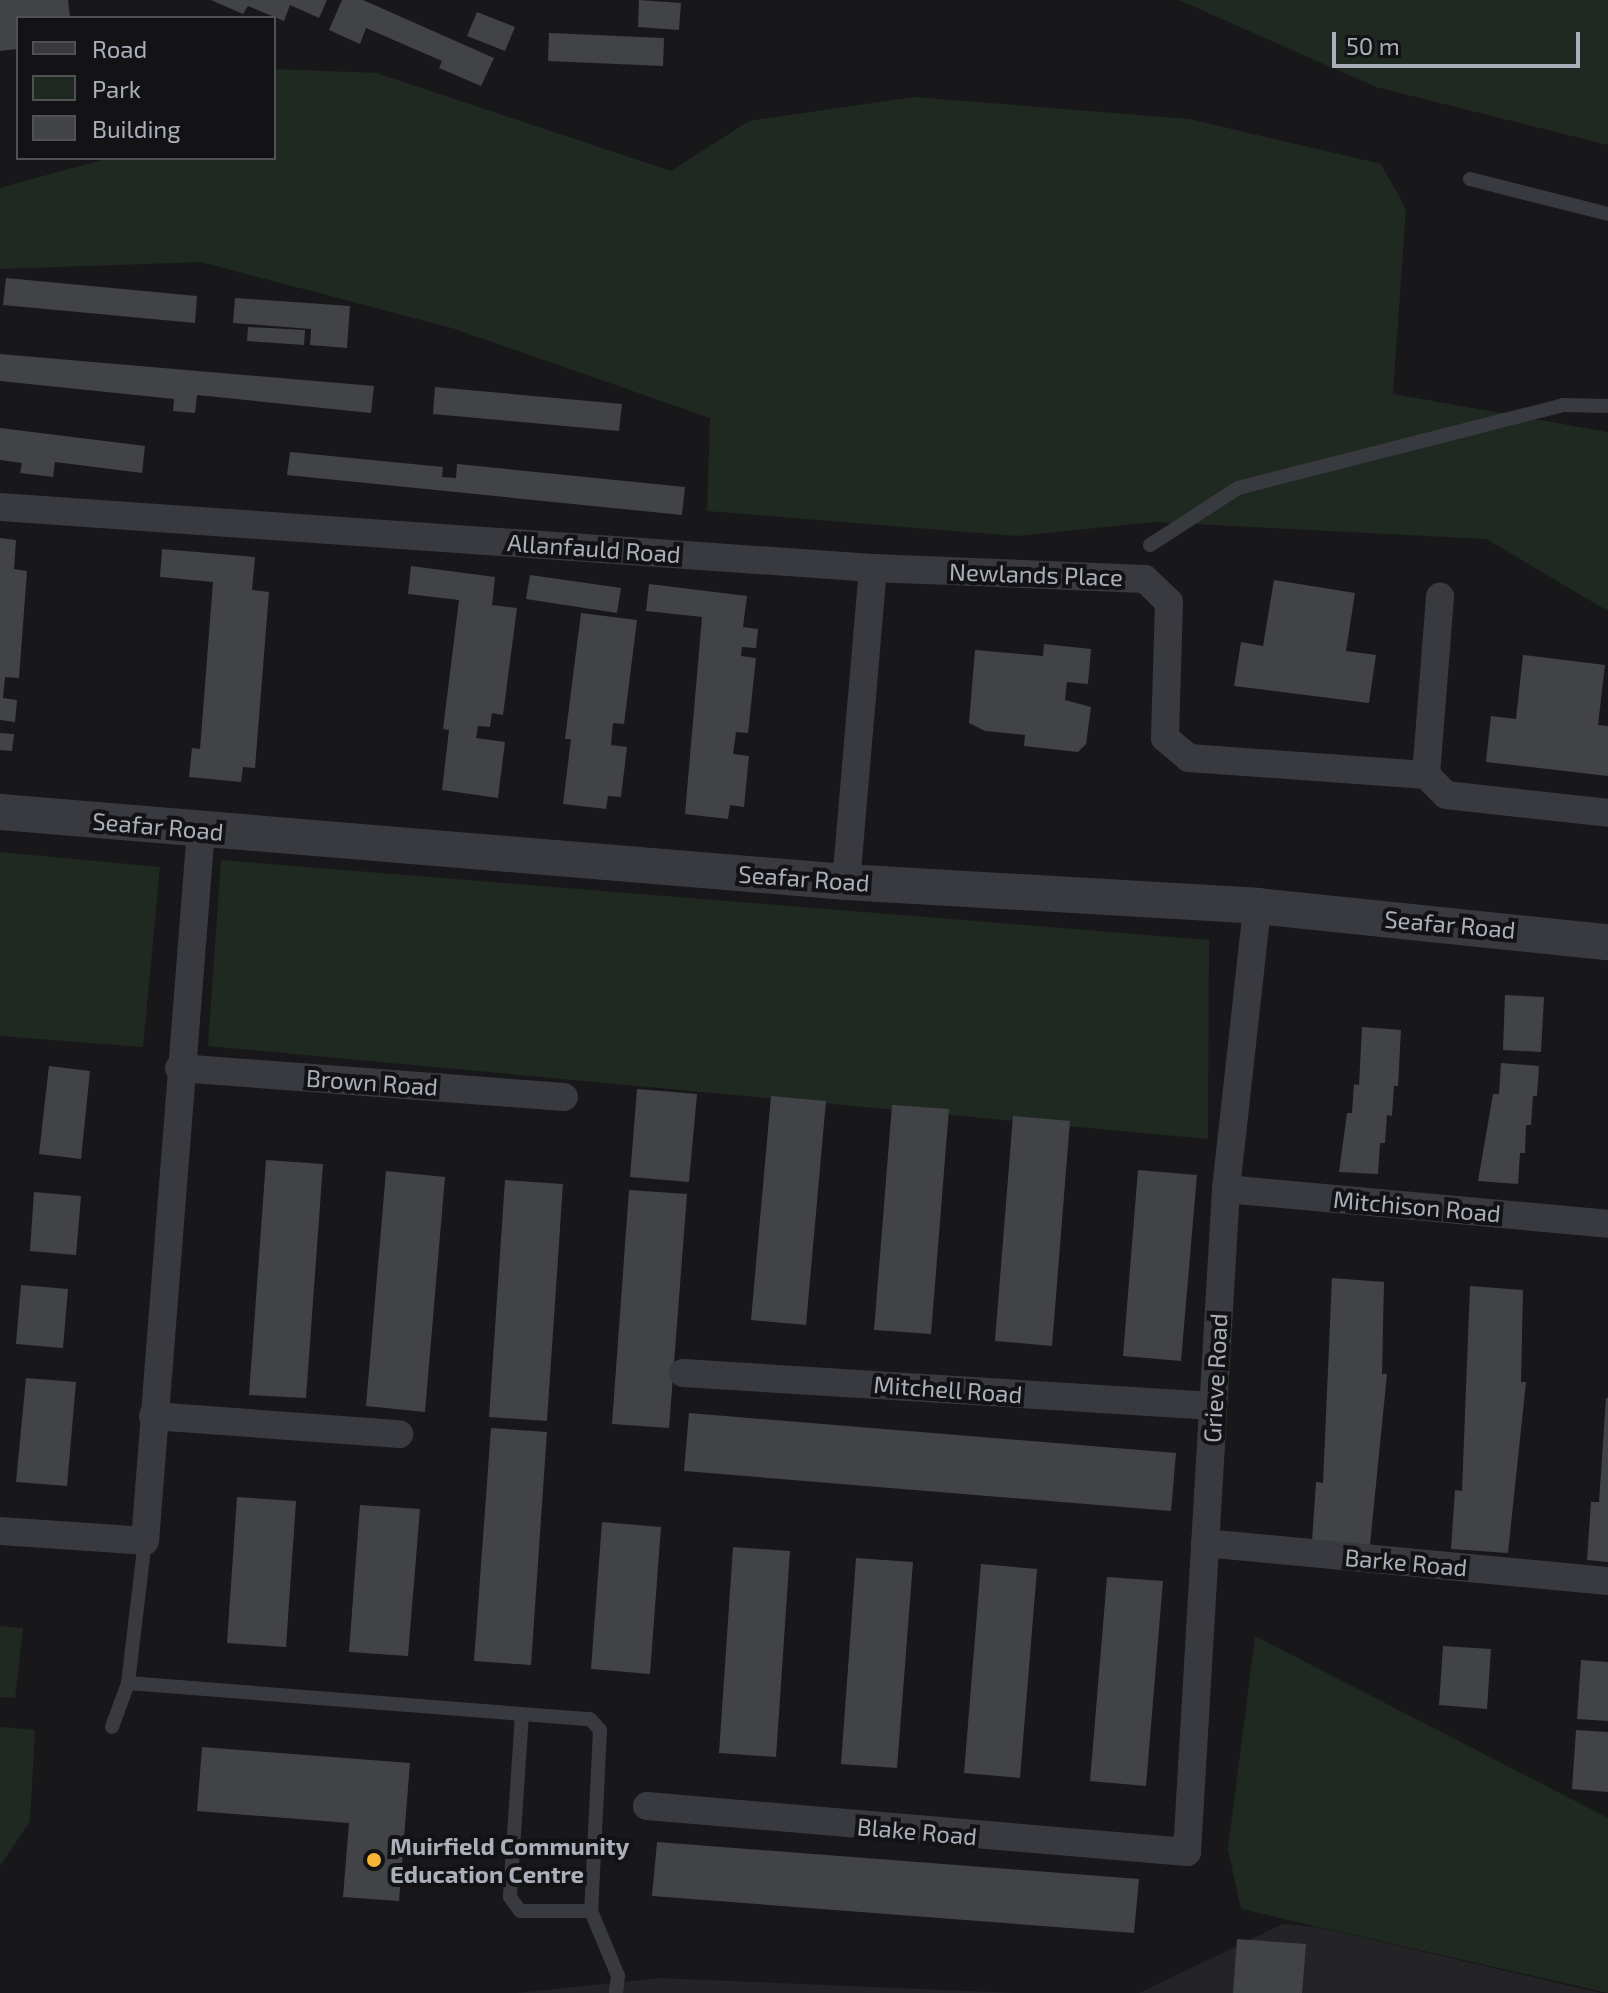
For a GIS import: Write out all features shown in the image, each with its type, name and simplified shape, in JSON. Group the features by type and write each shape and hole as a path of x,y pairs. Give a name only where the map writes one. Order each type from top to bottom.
{"street":[{"name":"Allanfauld Road","path":"0,507 873,568"},
{"name":"Newlands Place","path":"873,568 1145,579 1169,602 1165,738 1189,758 1426,775 1446,795 1608,813"},
{"path":"846,882 873,568"},
{"path":"1426,775 1440,597"},
{"name":"Seafar Road","path":"0,812 846,882 1257,906 1608,942"},
{"path":"0,1531 145,1541 179,1068 201,830"},
{"name":"Grieve Road","path":"1187,1852 1226,1189 1257,906"},
{"name":"Brown Road","path":"179,1068 564,1097"},
{"name":"Mitchison Road","path":"1226,1189 1608,1224"},
{"name":"Mitchell Road","path":"683,1373 1213,1406"},
{"path":"153,1416 399,1434"},
{"name":"Barke Road","path":"1205,1543 1608,1581"},
{"name":"Blake Road","path":"647,1806 1187,1852"}],"lane":[{"path":"1470,179 1608,214"},
{"path":"1150,545 1238,488 1563,405 1608,406"},
{"path":"112,1727 128,1683 145,1541"},
{"path":"128,1683 590,1719 600,1730 591,1911 618,1976 616,1993"},
{"path":"522,1714 510,1897 520,1911 591,1911"}],"shaded area":[{"path":"1283,1924 1317,1927 1601,1993 1139,1993"},
{"path":"661,1978 1014,1993 516,1993"}],"green space":[{"path":"1179,0 1608,0 1608,145 1376,87"},
{"path":"276,69 376,73 671,171 749,121 914,97 1189,119 1381,164 1406,209 1393,394 1608,432 1608,611 1486,539 1155,522 1017,536 707,511 710,418 452,328 201,262 0,269 0,188 102,160 276,160"},
{"path":"0,852 160,867 143,1047 0,1036"},
{"path":"221,860 1209,940 1208,1139 208,1046"},
{"path":"0,1626 23,1628 15,1698 0,1697"},
{"path":"1255,1636 1608,1818 1608,1993 1241,1909 1228,1849"},
{"path":"0,1727 35,1730 30,1821 0,1866"}],"building":[{"path":"0,0 68,0 70,16 16,16 16,49 0,51"},
{"path":"211,0 327,0 319,18 290,5 284,21 248,6 243,14"},
{"path":"342,0 363,0 494,58 481,86 439,68 442,61 366,28 360,44 329,30"},
{"path":"639,0 681,3 679,30 638,27"},
{"path":"477,12 515,27 505,51 467,36"},
{"path":"549,33 664,38 663,66 548,61"},
{"path":"6,278 197,296 195,323 3,305"},
{"path":"235,298 350,306 347,348 310,345 311,329 233,323"},
{"path":"248,327 305,330 304,345 247,341"},
{"path":"0,354 374,386 371,413 197,395 195,413 173,411 174,399 0,381"},
{"path":"435,387 622,404 619,431 433,414"},
{"path":"0,428 145,446 142,473 55,462 53,477 20,473 22,463 0,460"},
{"path":"290,452 443,467 442,477 456,478 457,464 685,487 682,515 287,475"},
{"path":"0,538 16,540 14,569 27,571 19,678 5,677 3,698 17,700 15,722 0,720"},
{"path":"162,549 255,557 252,590 269,592 255,768 243,767 241,782 189,777 192,748 200,749 213,582 160,577"},
{"path":"411,566 495,577 492,605 517,608 503,715 492,713 490,727 478,726 476,738 505,742 498,798 442,790 449,730 443,729 459,600 408,594"},
{"path":"530,575 621,588 617,613 526,599"},
{"path":"1274,580 1355,593 1346,651 1376,655 1369,703 1234,686 1241,642 1263,646"},
{"path":"649,584 747,596 743,627 758,629 756,648 742,647 741,656 756,658 748,733 736,732 733,754 749,756 744,807 730,805 728,819 685,814 702,617 646,611"},
{"path":"581,613 637,620 624,724 613,723 611,745 627,747 621,797 608,796 606,809 563,804 571,739 565,739"},
{"path":"1044,644 1091,649 1088,684 1067,682 1065,700 1091,707 1086,744 1078,752 1024,746 1025,735 985,731 969,723 975,650 1043,656"},
{"path":"1523,655 1605,665 1598,725 1608,726 1608,776 1486,762 1491,716 1516,719"},
{"path":"0,733 14,734 12,751 0,750"},
{"path":"1505,995 1544,997 1541,1052 1503,1050"},
{"path":"1362,1027 1401,1030 1398,1086 1394,1086 1392,1116 1387,1115 1385,1143 1380,1143 1378,1174 1339,1172 1347,1113 1352,1113 1354,1084 1359,1085"},
{"path":"1501,1063 1539,1066 1531,1125 1526,1125 1525,1153 1520,1153 1518,1184 1478,1181 1493,1094 1499,1094"},
{"path":"49,1066 90,1071 81,1159 39,1154"},
{"path":"637,1089 697,1094 689,1182 630,1177"},
{"path":"771,1096 826,1101 806,1325 751,1320"},
{"path":"892,1105 949,1109 931,1334 874,1330"},
{"path":"1013,1116 1070,1121 1052,1346 995,1341"},
{"path":"266,1160 323,1164 306,1398 249,1395"},
{"path":"1138,1170 1197,1175 1181,1361 1123,1356"},
{"path":"386,1171 445,1177 425,1412 366,1406"},
{"path":"505,1180 563,1184 547,1421 489,1417"},
{"path":"629,1190 687,1194 669,1428 612,1424"},
{"path":"34,1192 81,1196 76,1255 30,1251"},
{"path":"1332,1278 1384,1282 1382,1374 1387,1374 1370,1545 1312,1541 1316,1482 1323,1483"},
{"path":"21,1285 68,1289 63,1348 16,1344"},
{"path":"1470,1286 1523,1290 1521,1382 1526,1382 1508,1553 1451,1549 1455,1490 1462,1491"},
{"path":"26,1378 76,1382 67,1486 16,1482"},
{"path":"1606,1398 1608,1562 1587,1560 1591,1502 1599,1502"},
{"path":"689,1413 1176,1453 1171,1511 684,1471"},
{"path":"491,1428 547,1432 531,1665 474,1661"},
{"path":"237,1497 296,1501 286,1647 227,1643"},
{"path":"360,1505 420,1509 408,1656 349,1652"},
{"path":"602,1522 661,1527 650,1674 591,1669"},
{"path":"733,1547 790,1551 776,1757 719,1753"},
{"path":"856,1558 913,1562 897,1768 841,1764"},
{"path":"981,1564 1037,1569 1020,1778 964,1773"},
{"path":"1107,1577 1163,1581 1146,1786 1090,1781"},
{"path":"1443,1646 1491,1649 1487,1709 1439,1705"},
{"path":"1581,1660 1608,1662 1608,1721 1577,1719"},
{"path":"1576,1730 1608,1732 1608,1792 1572,1789"},
{"name":"Muirfield Community Education Centre","path":"202,1747 410,1763 399,1901 343,1897 349,1823 197,1811"},
{"path":"657,1842 1139,1879 1134,1933 652,1896"},
{"path":"1237,1939 1306,1944 1302,1993 1233,1993"}],"place":[{"name":"Muirfield Community Education Centre","path":"374,1860"}]}
